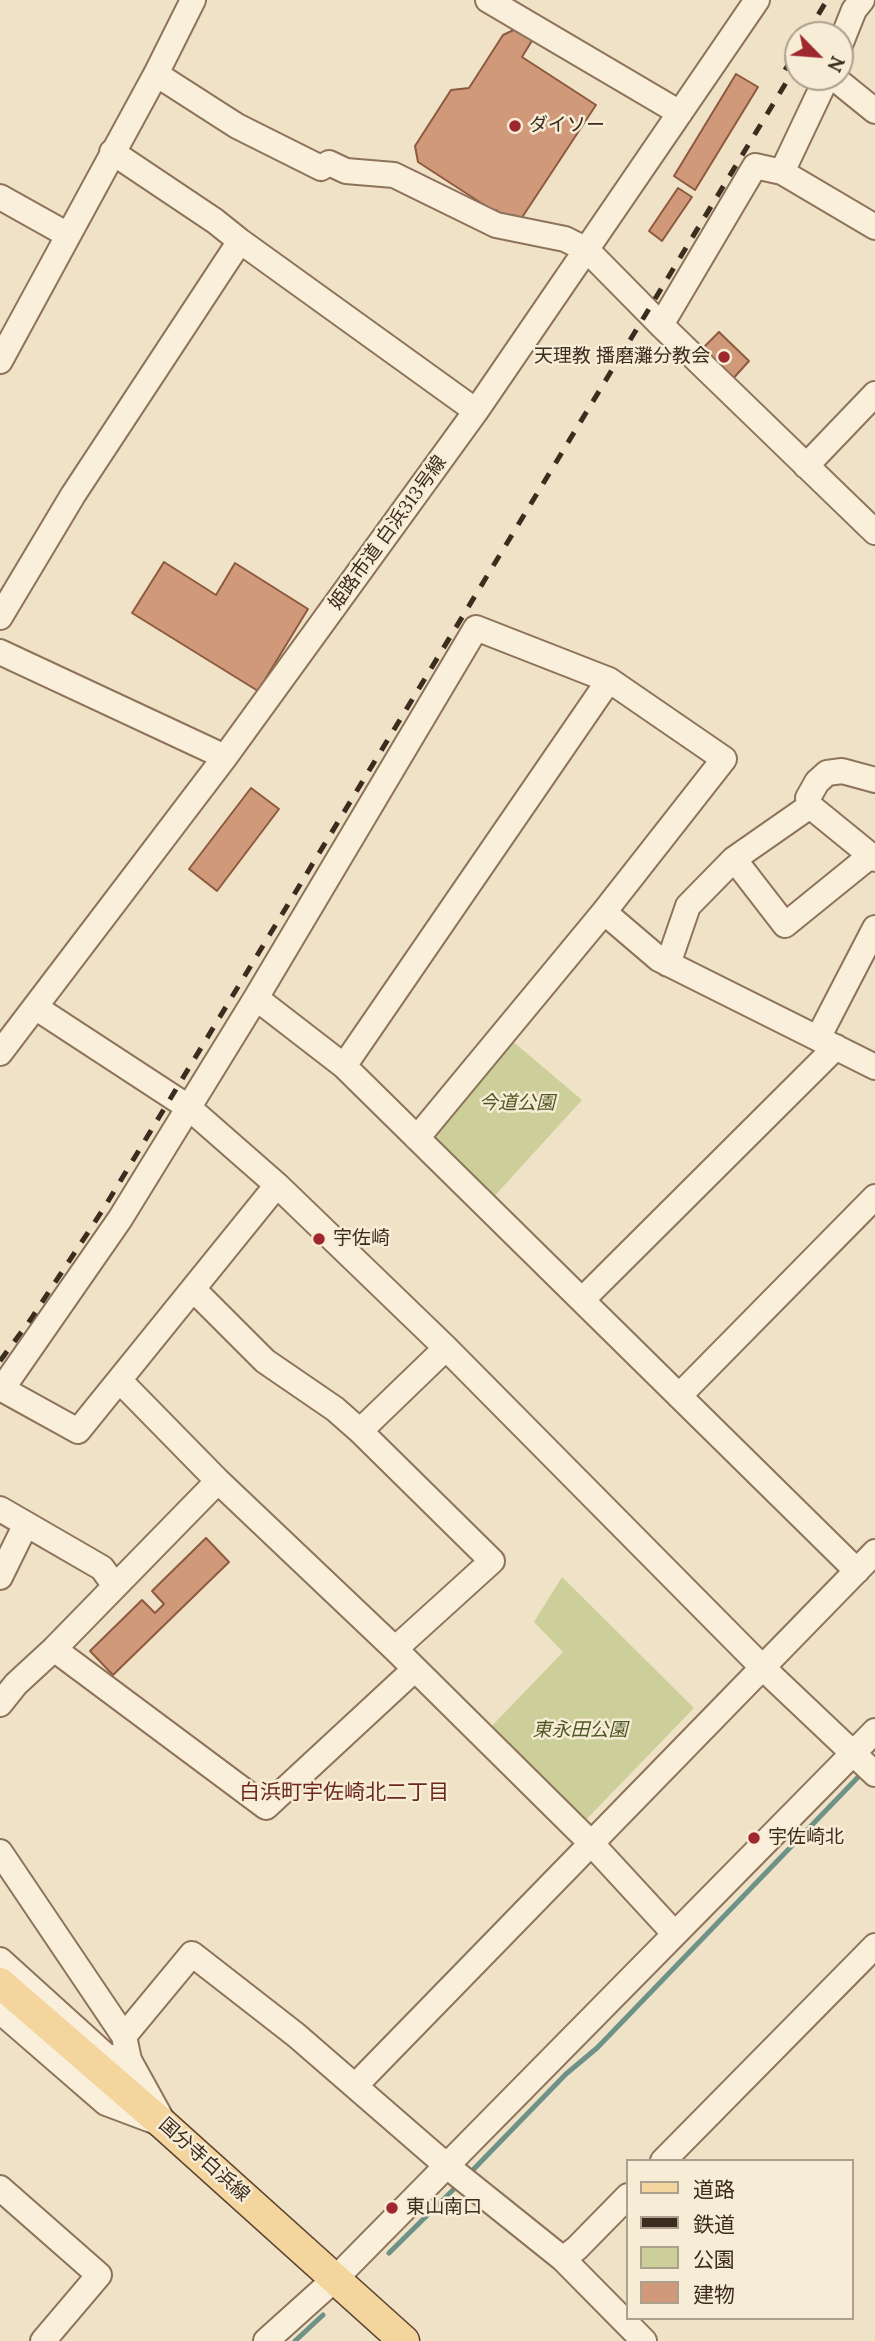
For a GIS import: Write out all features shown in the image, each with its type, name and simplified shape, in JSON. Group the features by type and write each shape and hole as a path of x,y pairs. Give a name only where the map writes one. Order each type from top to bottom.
{"main road":[{"name":"国分寺白浜線","path":"0,1983 164,2125 404,2341"}],"street":[{"path":"0,361 156,74 193,0"},
{"path":"488,0 680,113"},
{"name":"姫路市道 白浜313号線","path":"0,1053 225,757 476,411 757,0"},
{"path":"850,21 862,0"},
{"path":"156,74 237,126 321,168 329,163 346,172 394,176 496,225 565,239 587,250 875,531"},
{"path":"782,172 820,91"},
{"path":"850,91 875,111"},
{"path":"112,152 215,221 476,411"},
{"path":"661,325 755,166 782,172 875,227"},
{"path":"0,197 68,235"},
{"path":"0,617 73,495 240,241"},
{"path":"806,466 875,394"},
{"path":"277,1185 78,1431 2,1389 112,1231 256,998 476,628 610,680 724,759 604,912 417,1138"},
{"path":"0,652 225,757"},
{"path":"344,1066 610,680"},
{"path":"734,859 785,925 873,858 810,806 808,798 817,782 827,773 872,773"},
{"path":"668,964 688,906 734,859 810,806"},
{"path":"604,912 659,959 875,1067"},
{"path":"582,1300 827,1043 875,928"},
{"path":"256,998 344,1066 857,1571"},
{"path":"35,1007 188,1107 277,1185 446,1348 762,1667 875,1774"},
{"path":"679,1396 875,1197"},
{"path":"193,1289 265,1361 335,1409 360,1431 492,1561 395,1649"},
{"path":"360,1431 446,1348"},
{"path":"120,1381 218,1481 395,1649 591,1843 674,1933"},
{"path":"0,1704 16,1684 54,1649 218,1481"},
{"path":"0,1509 102,1568 115,1586"},
{"path":"0,1577 26,1524"},
{"path":"356,2085 875,1552"},
{"path":"54,1649 266,1807 415,1669"},
{"path":"271,2340 336,2278 875,1731"},
{"path":"0,1852 124,2036 129,2060 164,2125"},
{"path":"665,2159 875,1946"},
{"path":"124,2036 192,1954 275,2018 447,2166 563,2259 644,2341"},
{"path":"0,1960 106,2056 129,2060"},
{"path":"0,2011 106,2103 164,2125"},
{"path":"1,2192 99,2275 43,2341"},
{"path":"563,2259 626,2198"}],"green space":[{"name":"今道公園","path":"511,1040 582,1100 490,1201 429,1141"},
{"name":"東永田公園","path":"562,1577 694,1708 580,1826 486,1732 563,1652 534,1622"}],"building":[{"path":"518,28 533,39 522,57 596,105 521,219 514,215 511,220 418,162 415,146 451,90 469,88 503,35"},
{"path":"736,74 758,87 695,190 674,176"},
{"path":"678,188 692,197 662,241 649,231"},
{"name":"天理教 播磨灘分教会","path":"719,332 749,361 730,382 698,353"},
{"path":"164,562 216,595 235,563 308,609 258,691 132,613"},
{"path":"251,788 279,809 217,891 189,869"},
{"path":"206,1538 229,1562 113,1675 90,1651 142,1600 155,1613 164,1604 152,1591"}],"waterway":[{"path":"468,2175 566,2074 597,2048 863,1772"},
{"path":"389,2253 459,2184"},
{"path":"295,2341 323,2315"}],"railway":[{"path":"814,21 827,0"},
{"path":"0,1361 104,1208 784,86"}],"place":[{"name":"ダイソー","path":"515,126"},
{"name":"天理教 播磨灘分教会","path":"724,357"},
{"name":"宇佐崎","path":"319,1239"},
{"name":"宇佐崎北","path":"754,1838"},
{"name":"東山南口","path":"392,2208"}],"district":[{"name":"白浜町宇佐崎北二丁目","path":"344,1793"}]}
